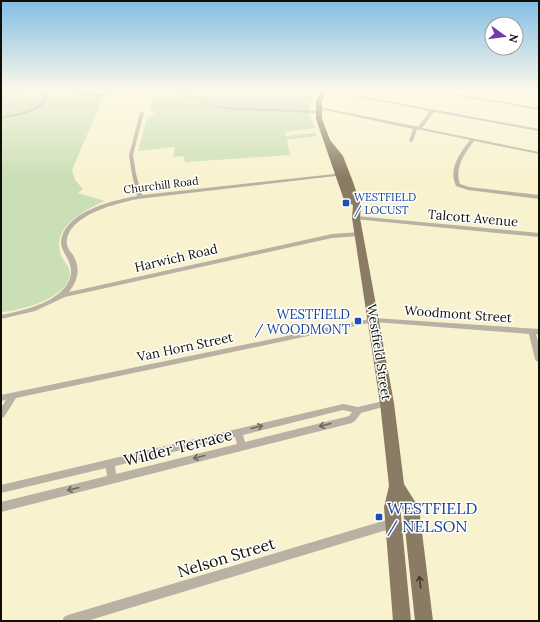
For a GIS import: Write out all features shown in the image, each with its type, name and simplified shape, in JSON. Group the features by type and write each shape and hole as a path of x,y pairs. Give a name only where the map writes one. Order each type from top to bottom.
{"main road":[{"name":"Westfield Street","path":"320,119 342,174 350,207 356,218 360,234 387,403 397,486 392,507 402,621"},
{"name":"Westfield Street","path":"397,486 411,508 424,621"}],"street":[{"path":"140,119 131,155 140,197"},
{"path":"368,119 539,152"},
{"path":"411,141 418,128 424,123 425,119"},
{"path":"481,119 539,130"},
{"path":"472,139 457,162 456,178 458,185 468,188 539,198"},
{"name":"Churchill Road","path":"61,296 73,281 75,274 72,260 64,245 65,237 76,221 93,210 117,201 140,197 342,174"},
{"name":"Talcott Avenue","path":"356,218 539,235"},
{"name":"Harwich Road","path":"1,317 33,310 61,296 332,236 360,234"},
{"name":"Woodmont Street","path":"374,320 535,332"},
{"name":"Van Horn Street","path":"1,398 374,320"},
{"path":"535,332 539,359"},
{"path":"1,415 13,396"},
{"name":"Wilder Terrace","path":"1,489 343,407 358,410 387,403"},
{"name":"Wilder Terrace","path":"1,507 352,418 358,410"},
{"path":"238,432 242,446"},
{"path":"110,462 112,479"},
{"name":"Nelson Street","path":"68,621 394,523"}],"green space":[{"path":"1,119 94,119 72,170 75,180 83,189 78,193 105,201 80,214 72,220 61,234 59,243 60,252 70,271 68,282 61,290 42,302 20,309 1,312"},
{"path":"147,119 311,119 315,128 285,132 286,136 315,133 317,136 287,140 290,155 185,162 184,156 173,157 175,147 138,151"}],"place":[{"name":"WESTFIELD / LOCUST","path":"346,203"},
{"name":"WESTFIELD / WOODMONT","path":"358,321"},
{"name":"WESTFIELD / NELSON","path":"379,517"}]}
